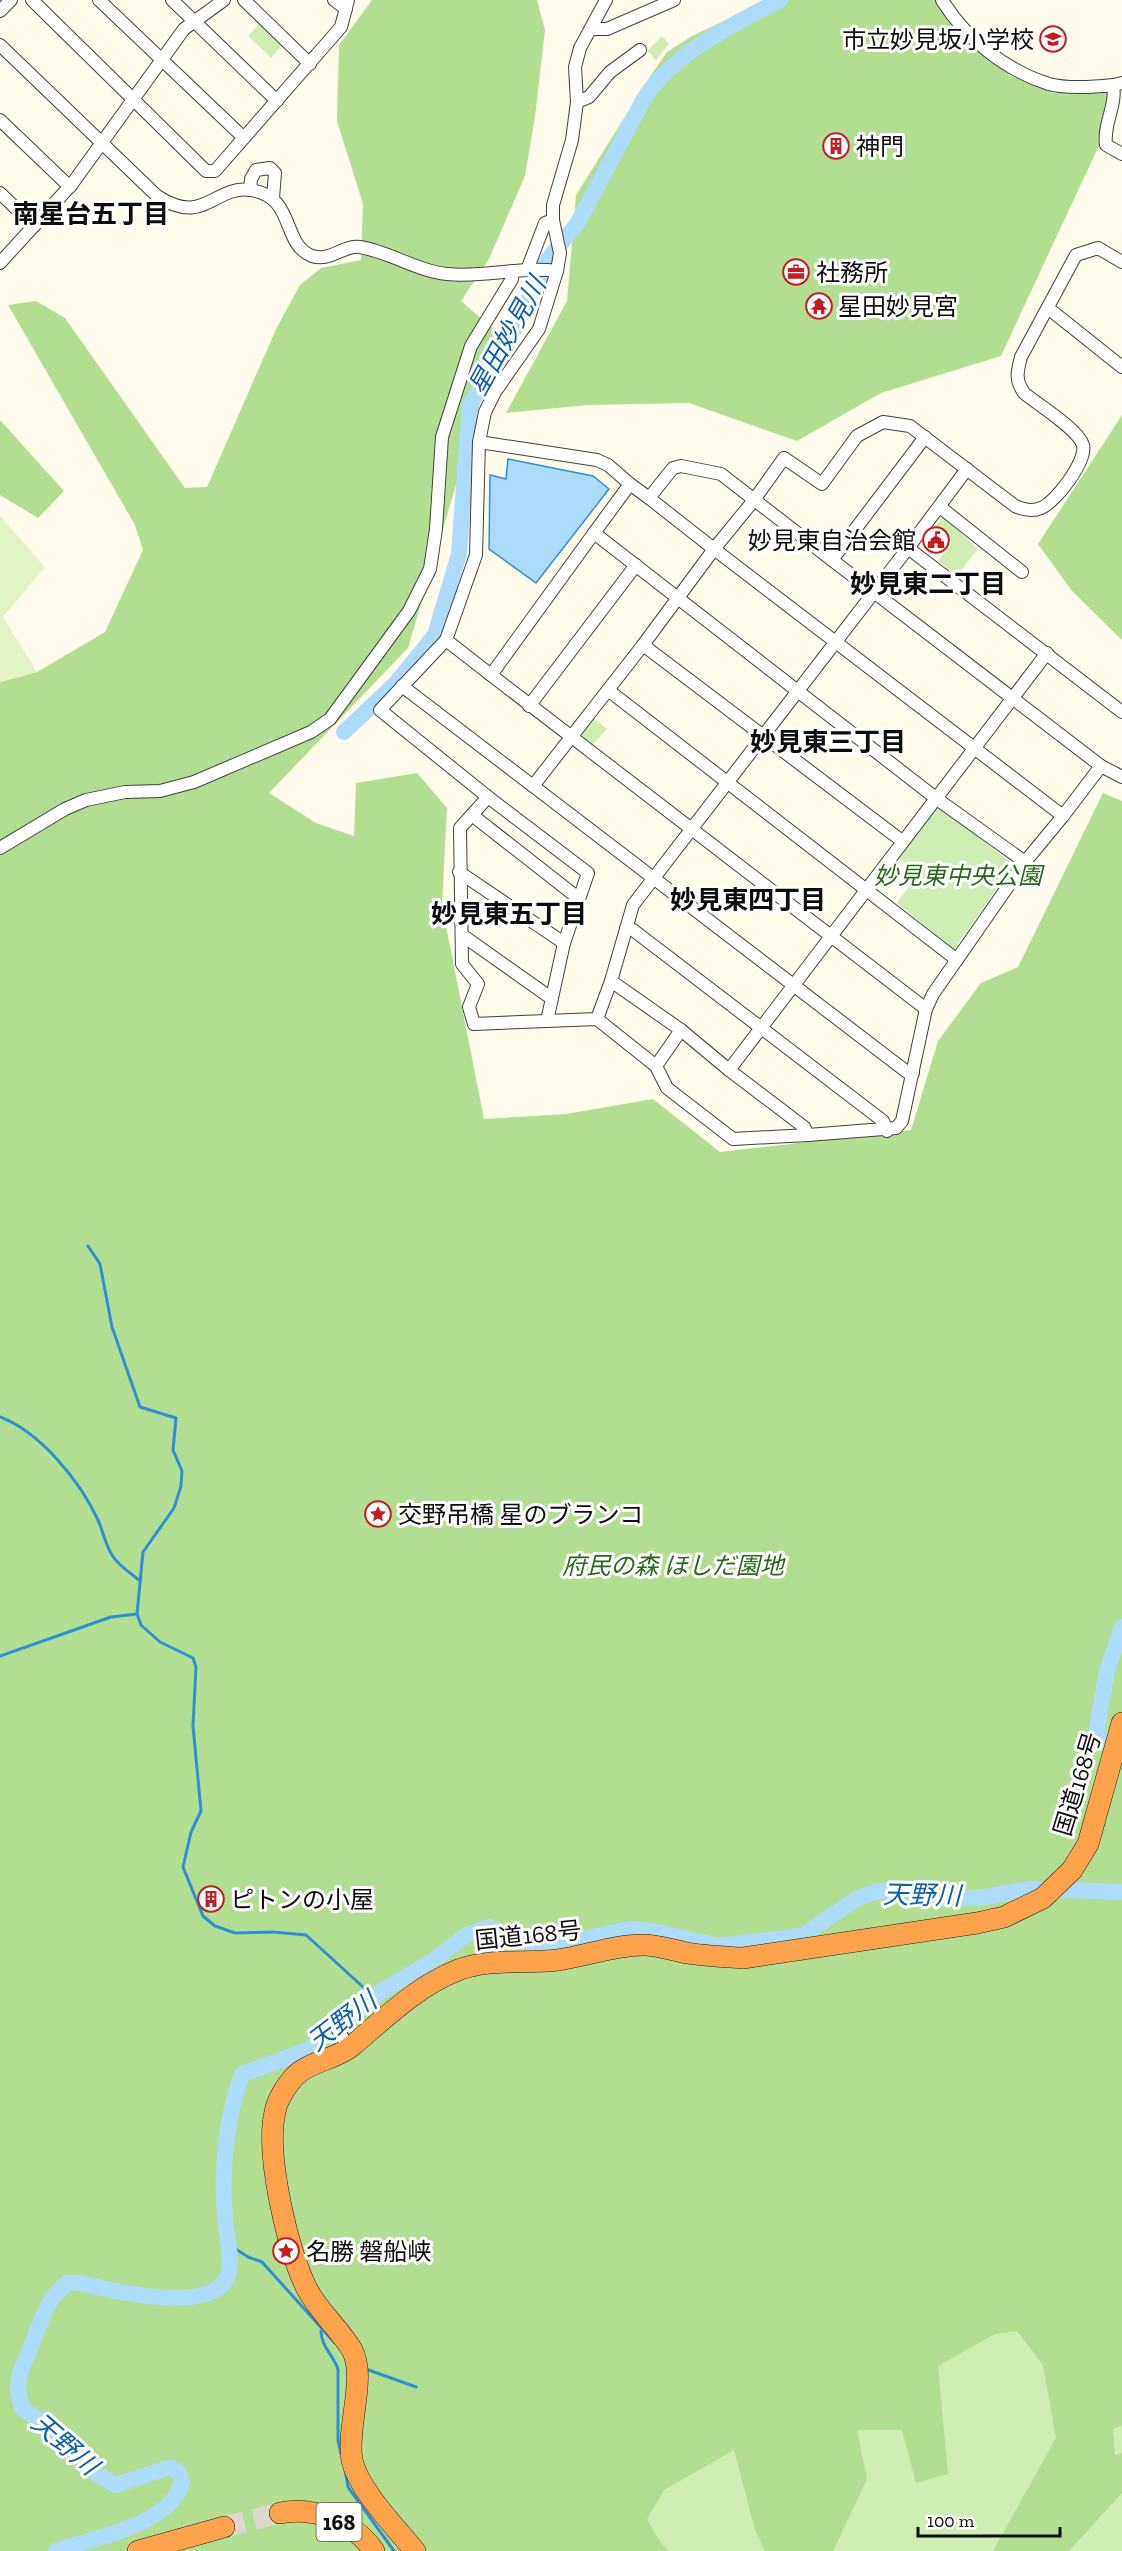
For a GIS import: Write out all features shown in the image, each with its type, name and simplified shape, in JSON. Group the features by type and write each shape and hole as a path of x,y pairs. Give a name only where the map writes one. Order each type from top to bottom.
{"highway":[{"name":"国道168号","path":"415,2551 373,2498 352,2462 350,2432 356,2364 352,2351 320,2313 294,2261 284,2225 277,2178 274,2113 282,2095 295,2076 347,2045 382,2017 438,1979 471,1966 557,1960 644,1945 709,1956 743,1958 977,1923 1025,1908 1043,1898 1072,1870 1088,1844 1122,1723"},
{"name":"168","path":"280,2513 296,2510 313,2511 330,2517 350,2528 374,2551"},
{"path":"138,2551 224,2526"}],"street":[{"path":"0,11 11,0"},
{"path":"32,0 206,171 215,171 342,27 347,4 334,0"},
{"path":"99,0 244,138"},
{"path":"172,0 277,101"},
{"path":"0,263 70,187 184,29 224,0"},
{"path":"244,0 310,64"},
{"path":"547,1021 564,943 588,873 488,797 380,710 446,639 476,555 479,442 485,412 495,392 539,329 553,270 560,253 553,220 553,205 572,140 577,102 575,67 580,48 606,0"},
{"path":"592,29 607,29 659,3 674,0"},
{"path":"942,0 966,32 997,60 1050,84 1091,87 1118,84 1104,135 1106,145 1122,154"},
{"path":"0,45 157,196 172,206 200,207 234,192 250,190 273,198 286,217 296,243 315,257 326,257 348,248 358,247 446,274 553,270"},
{"path":"577,102 589,97 610,72 640,50"},
{"path":"0,120 70,187"},
{"path":"250,190 251,179 256,170 270,168 275,173 273,198"},
{"path":"0,194 34,226"},
{"path":"531,270 545,223 553,220"},
{"path":"533,786 784,458 822,484 857,436 882,422 910,426 1015,506 1026,511 1039,510 1049,504 1079,466 1083,443 1075,433 1024,393 1018,384 1016,373 1021,357 1076,255 1098,248 1122,262"},
{"path":"0,848 65,809 86,800 125,792 160,791 194,782 311,732 330,719 409,611 430,569 436,529 442,437 471,346 512,279 513,271"},
{"path":"1048,308 1122,367"},
{"path":"832,560 925,437"},
{"path":"479,442 597,460 608,465 834,642 1064,816"},
{"path":"649,498 672,468 681,466 721,474 1101,766 1122,777"},
{"path":"597,1019 633,905 652,877 727,783 967,469"},
{"path":"491,675 630,484"},
{"path":"940,507 1022,572"},
{"path":"594,533 937,799 1024,862"},
{"path":"908,548 1122,712"},
{"path":"530,705 636,566"},
{"path":"446,639 569,737 926,1009"},
{"path":"643,645 902,841"},
{"path":"729,1070 1047,653"},
{"path":"402,686 792,985 907,1072 913,1073"},
{"path":"608,690 957,960"},
{"path":"488,797 460,828 462,964 478,984 469,1007 474,1024 597,1019 656,1066 667,1088 733,1139 887,1131 896,1128 902,1121 926,1009 933,994 1024,862 1064,816 1101,766"},
{"path":"472,815 578,898"},
{"path":"459,872 564,943"},
{"path":"626,928 633,930 883,1121 887,1131"},
{"path":"462,935 551,998"},
{"path":"610,981 681,1030 804,1127 808,1135"},
{"path":"656,1066 681,1030"},
{"path":"332,2020 347,2045"}],"green space":[{"name":"府民の森 ほしだ園地","path":"372,0 537,0 545,30 535,117 525,176 489,259 461,301 500,335 408,648 269,793 316,823 354,836 356,783 417,773 447,808 442,905 484,1119 566,1114 653,1099 720,1152 911,1130 938,1041 981,983 1018,967 1103,793 1122,801 1122,2426 1113,2429 1115,2455 1122,2453 1122,2493 1069,2551 993,2551 1056,2438 1043,2365 1017,2331 995,2334 938,2366 948,2474 916,2483 902,2430 857,2430 867,2479 833,2551 765,2551 755,2530 734,2450 664,2490 647,2519 660,2542 669,2551 0,2551 0,682 37,672 105,632 143,550 135,525 8,305 36,301 65,318 185,488 207,487 277,327 300,285 321,268 361,260 363,204 337,121 339,45"},
{"path":"768,0 947,0 948,20 1009,75 1053,93 1110,91 1102,139 1001,356 881,393 797,441 689,403 588,405 506,413 567,301 576,195 651,75 667,52 692,36"},
{"path":"259,24 282,45 271,58 248,36"},
{"path":"662,36 669,44 656,60 647,51"},
{"path":"1122,415 1122,640 1072,591 1038,544"},
{"path":"0,420 64,491 38,518 0,495"},
{"path":"0,516 45,567 3,617 37,672 0,682"},
{"path":"943,517 978,549 957,575 938,561 952,543 935,527"},
{"path":"592,717 607,729 592,745 578,734"},
{"name":"妙見東中央公園","path":"938,806 1014,865 954,949 897,903 917,875 899,858"},
{"path":"1015,2318 1122,2393 1122,2551 653,2551 632,2481"}],"water":[{"path":"508,459 593,476 609,489 536,583 489,549 490,475 506,479"}],"waterway":[{"name":"星田妙見川","path":"344,732 396,683 435,635 459,554 470,404 497,365 548,259 577,224 645,97 658,80 706,41 780,0"},
{"path":"88,1246 100,1264 112,1327 140,1407 176,1418 173,1450 182,1471 181,1486 174,1508 143,1552 137,1614 141,1625 160,1642 193,1658 196,1667 193,1726 201,1811 191,1832 183,1867 203,1916 215,1926 235,1933 273,1932 306,1935 374,1997"},
{"path":"0,1417 30,1434 70,1474 98,1520 112,1555 139,1580"},
{"path":"0,1656 111,1617 137,1614"},
{"name":"天野川","path":"1122,1627 1107,1671 1096,1733 1122,1753"},
{"name":"天野川","path":"56,2551 129,2528 147,2519 163,2509 175,2497 182,2482 178,2472 170,2467 116,2485 89,2469 68,2442 22,2408 18,2391 19,2375 52,2298 67,2283 80,2283 113,2291 157,2297 198,2296 214,2291 225,2281 229,2269 230,2255 224,2208 225,2149 231,2111 242,2074 308,2050 382,1991 431,1962 466,1935 489,1927 519,1941 559,1944 630,1929 652,1931 718,1946 802,1936 856,1899 878,1891 928,1891 944,1899 984,1897 1031,1889 1122,1892"},
{"path":"228,2244 248,2257 262,2262 335,2343"},
{"path":"321,2331 325,2346 338,2369 338,2440 341,2454"},
{"path":"366,2369 416,2387"},
{"path":"345,2470 348,2487 394,2551"}],"tunnel":[{"path":"224,2527 280,2513"}],"place":[{"name":"市立妙見坂小学校","path":"1053,39"},
{"name":"神門","path":"836,146"},
{"name":"社務所","path":"796,272"},
{"name":"星田妙見宮","path":"819,306"},
{"name":"妙見東自治会館","path":"936,540"},
{"name":"交野吊橋 星のブランコ","path":"378,1514"},
{"name":"ピトンの小屋","path":"211,1899"},
{"name":"名勝 磐船峡","path":"286,2251"}],"district":[{"name":"南星台五丁目","path":"91,214"},
{"name":"妙見東二丁目","path":"928,584"},
{"name":"妙見東三丁目","path":"828,742"},
{"name":"妙見東四丁目","path":"748,900"},
{"name":"妙見東五丁目","path":"509,914"}]}
